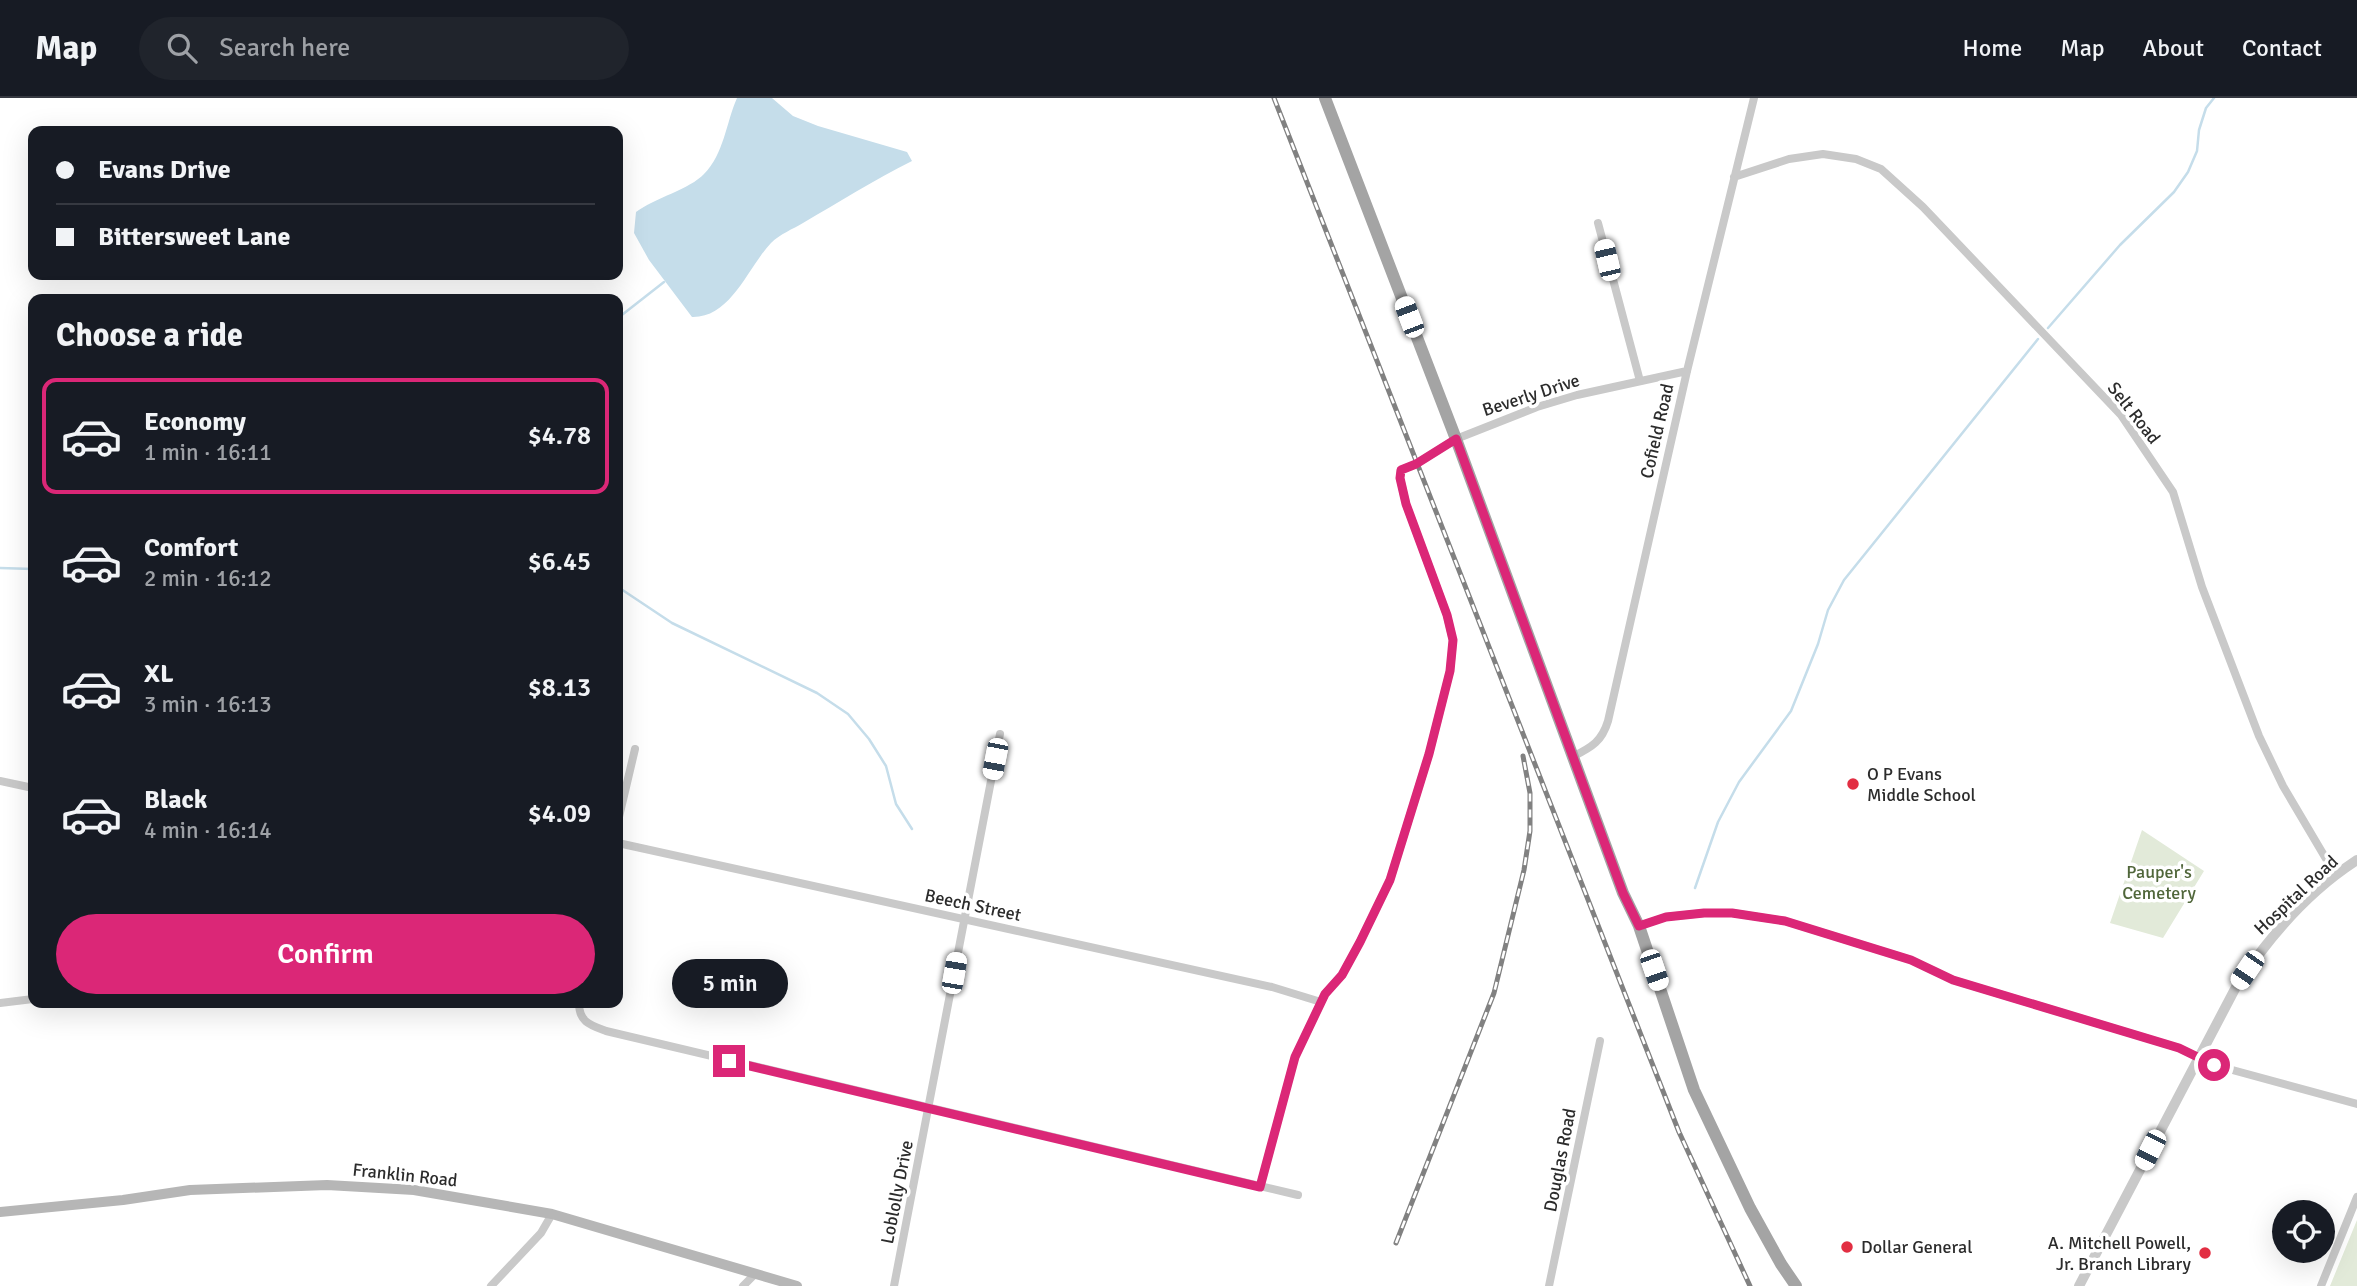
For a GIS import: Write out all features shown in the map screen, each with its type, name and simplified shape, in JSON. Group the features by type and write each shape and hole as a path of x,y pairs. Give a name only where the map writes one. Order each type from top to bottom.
{"main road":[{"path":"1325,98 1456,439 1619,884 1639,926 1694,1090 1750,1208 1780,1264 1796,1286"},
{"name":"Franklin Road","path":"0,1212 122,1200 190,1190 327,1185 414,1190 552,1214 797,1286"}],"street":[{"name":"Cofield Road","path":"1574,756 1595,745 1602,738 1608,721 1687,371 1754,98"},
{"name":"Selt Road","path":"1734,177 1789,159 1823,154 1856,159 1881,169 1919,204 2121,415 2173,492 2202,587 2259,736 2283,786 2335,874"},
{"path":"1598,223 1640,381"},
{"name":"Beverly Drive","path":"1321,1002 1342,975 1390,880 1429,754 1450,671 1453,640 1447,615 1406,504 1400,478 1401,470 1416,464 1456,439 1537,407 1687,371"},
{"name":"Loblolly Drive","path":"894,1286 1000,734"},
{"path":"623,800 635,749"},
{"path":"0,781 28,787"},
{"name":"Beech Street","path":"623,844 1272,987 1321,1002"},
{"name":"Hospital Road","path":"2079,1286 2236,987 2259,952 2288,918 2335,874 2357,860"},
{"path":"1639,926 1666,917 1704,913 1732,913 1785,921 1911,960 1953,980 2179,1048 2214,1065 2357,1104"},
{"path":"0,1003 28,1000"},
{"path":"1260,1187 1287,1078 1321,1002"},
{"path":"580,1008 586,1024 618,1034 1298,1195"},
{"name":"Douglas Road","path":"1549,1286 1600,1041"},
{"path":"2321,1286 2357,1197"},
{"path":"491,1286 541,1233 552,1214"},
{"path":"743,1286 755,1274"}],"green space":[{"name":"Pauper's Cemetery","path":"2142,830 2204,871 2163,938 2110,923"},
{"path":"2357,1220 2357,1286 2330,1286"}],"water":[{"path":"737,98 772,98 793,116 907,152 912,161 778,237 728,300 706,315 692,317 649,260 634,233 636,212 704,174 720,148"}],"waterway":[{"path":"2048,328 2120,245 2174,192 2188,172 2197,151 2199,130 2206,108 2214,98"},
{"path":"623,314 664,282"},
{"path":"1695,888 1718,822 1739,782 1791,711 1818,644 1828,610 1844,580 2038,339"},
{"path":"0,568 28,569"},
{"path":"623,590 672,623 817,693 848,714 869,739 886,766 896,804 912,829"}],"railway":[{"path":"1274,98 1679,1132 1750,1286"},
{"path":"1396,1243 1494,993 1524,870 1530,831 1530,793 1523,756"}],"place":[{"name":"O P Evans Middle School","path":"1853,784"},
{"name":"Dollar General","path":"1847,1247"},
{"name":"A. Mitchell Powell, Jr. Branch Library","path":"2205,1253"}],"route":[{"path":"729,1061 1260,1187 1287,1078 1295,1057 1325,994 1342,975 1390,880 1429,754 1450,671 1453,640 1447,615 1406,504 1400,478 1401,470 1416,464 1456,439 1623,893 1639,926 1666,917 1704,913 1732,913 1785,921 1911,960 1953,980 2018,1001 2179,1048 2214,1065"}]}
